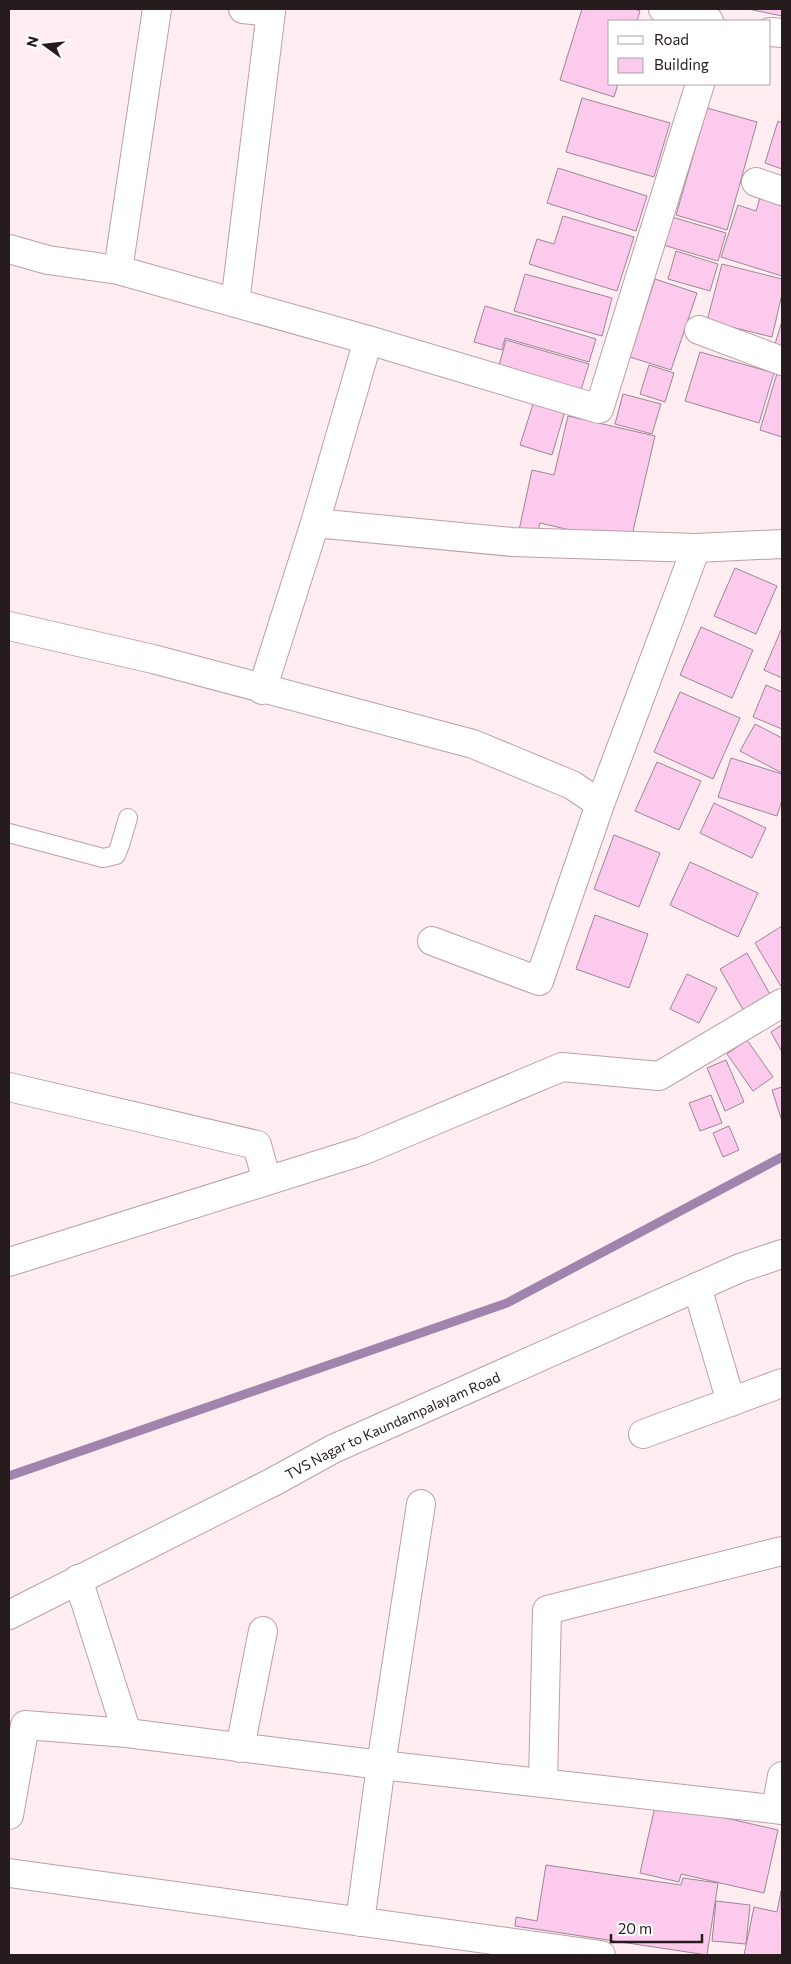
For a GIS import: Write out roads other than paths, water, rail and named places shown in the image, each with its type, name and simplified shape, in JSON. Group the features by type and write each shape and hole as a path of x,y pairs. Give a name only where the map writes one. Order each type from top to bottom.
{"street":[{"path":"118,270 157,9"},
{"path":"235,303 271,12 242,9"},
{"path":"664,9 705,20"},
{"path":"9,249 48,260 118,270 368,340 599,409 700,85"},
{"path":"756,182 782,192"},
{"path":"699,330 782,361"},
{"path":"262,690 315,523 368,340"},
{"path":"315,523 512,542 696,548 782,544"},
{"path":"432,941 539,981 600,804 696,548"},
{"path":"9,626 153,659 262,690 473,744 572,786 600,804"},
{"path":"9,1262 362,1151 562,1067 659,1076 782,1004"},
{"path":"9,1087 257,1145 266,1181"},
{"name":"TVS Nagar to Kaundampalayam Road","path":"9,1614 273,1482 333,1449 740,1268 782,1254"},
{"path":"697,1287 731,1402"},
{"path":"643,1434 782,1383"},
{"path":"360,1922 381,1765 421,1504"},
{"path":"542,1783 547,1610 782,1551"},
{"path":"78,1578 127,1733"},
{"path":"240,1748 263,1631"},
{"path":"9,1815 25,1725 127,1733 381,1765 779,1810 782,1776"},
{"path":"9,1873 601,1955"}],"lane":[{"path":"9,833 103,858 116,855 128,818"}],"waterway":[{"path":"9,1476 507,1303 782,1157"}]}
